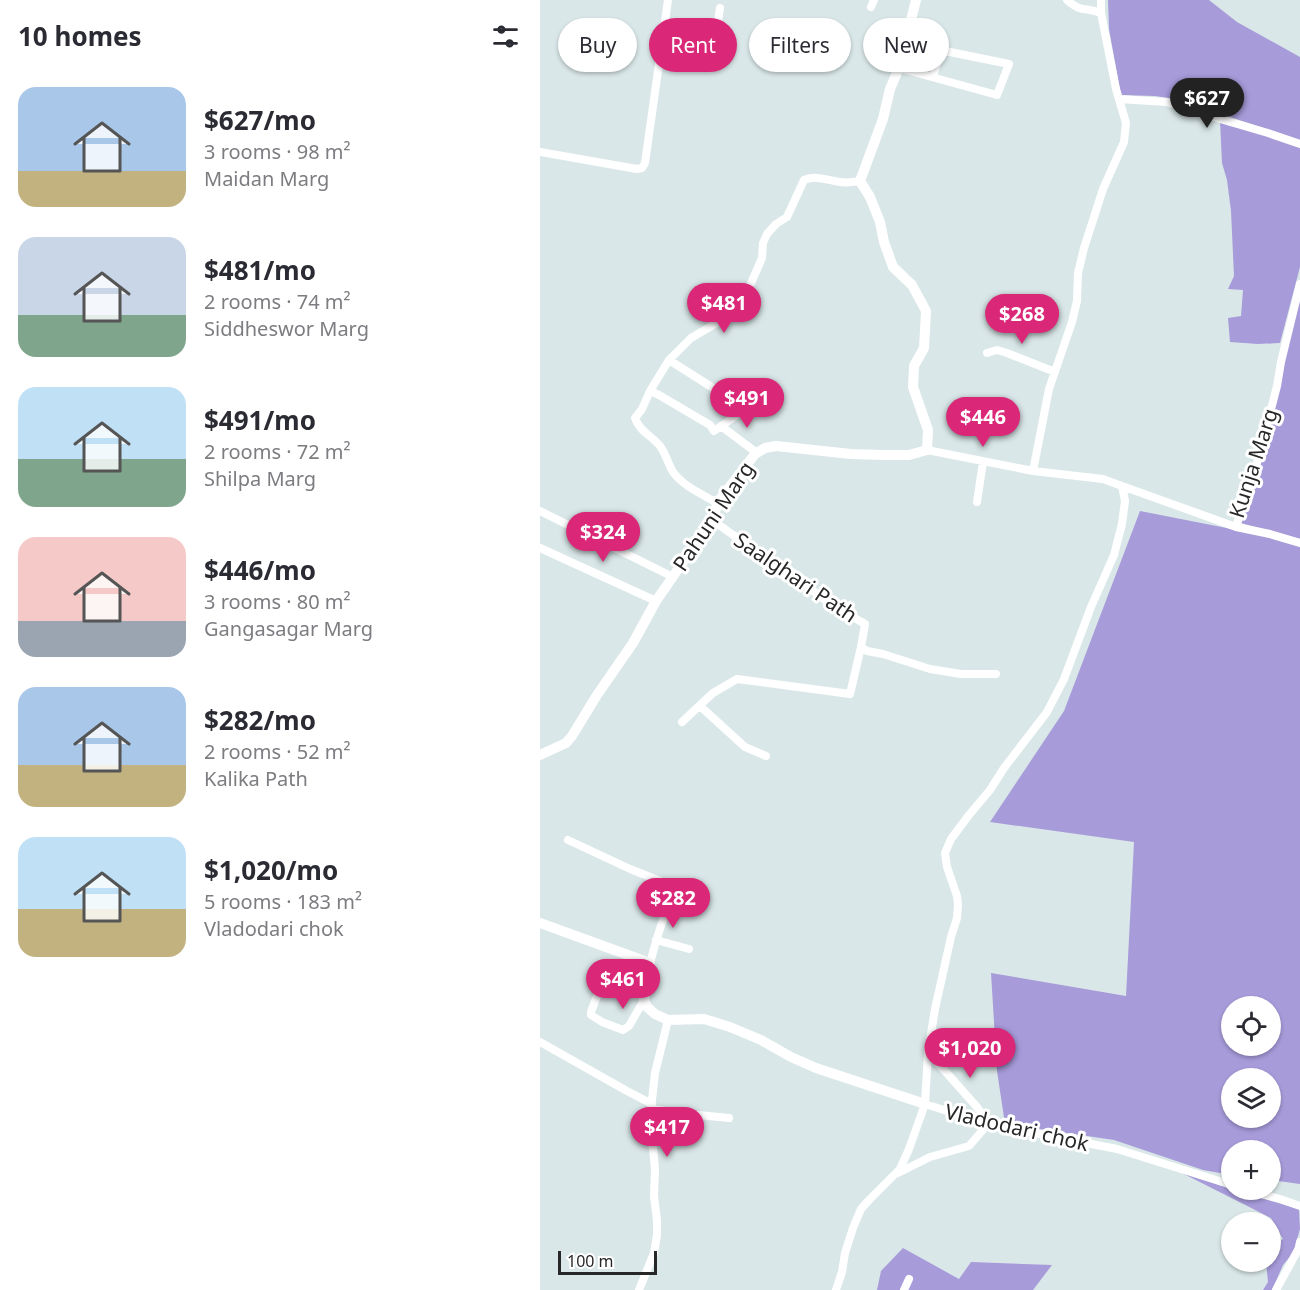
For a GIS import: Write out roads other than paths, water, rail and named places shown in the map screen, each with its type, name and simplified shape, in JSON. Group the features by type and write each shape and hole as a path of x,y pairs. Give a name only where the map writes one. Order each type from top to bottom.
{"street":[{"path":"666,18 668,0"},
{"path":"912,18 916,0"},
{"path":"1067,0 1077,9 1095,10 1101,13"},
{"path":"1034,471 1045,406 1054,372 1072,322 1077,302 1078,273 1094,213 1124,142 1126,123 1101,13 1101,0"},
{"path":"718,18 720,8"},
{"path":"914,72 997,94 1009,64 945,51 941,54 933,77"},
{"path":"540,152 614,166 642,168 645,163 657,72"},
{"path":"860,181 897,72"},
{"path":"1119,99 1167,102 1299,143"},
{"path":"717,503 680,480 659,444 637,425 635,418 669,360 691,338 720,321 746,297 762,258 767,234 787,217 804,180 821,178 841,182 860,181"},
{"path":"860,181 870,197 880,222 893,267 912,285 926,311 924,348 914,366 913,387 928,430 927,450"},
{"name":"Kunja Marg","path":"927,450 1034,471 1103,479 1236,526 1258,460 1300,285"},
{"path":"987,353 996,350 1007,352 1054,372"},
{"path":"650,391 710,425 714,431 740,413 738,405 732,400 669,360"},
{"path":"722,426 757,453"},
{"name":"Pahuni Marg","path":"540,755 566,743 572,736 633,643 656,601 711,519 717,503 757,453 765,448 776,446 851,454 885,455 909,454 927,450"},
{"path":"977,502 983,462"},
{"path":"836,1290 845,1253 861,1209 900,1169 925,1104 928,1052 943,970 957,918 958,905 945,853 957,831 1047,712 1060,687 1114,555 1125,501 1122,486"},
{"path":"540,511 673,577"},
{"name":"Saalghari Path","path":"711,519 800,577 818,595 865,624 861,647 867,651 930,669 961,674 996,674"},
{"path":"1236,526 1300,543"},
{"path":"540,548 656,601"},
{"path":"682,722 713,693 737,680 850,694 861,647"},
{"path":"700,706 745,747 766,756"},
{"path":"568,840 678,888 668,906 656,940 644,1000 626,1029 619,1029 591,1015 597,996"},
{"path":"540,923 650,963"},
{"path":"656,940 689,949"},
{"path":"639,1290 654,1253 657,1234 654,1196 655,1169 650,1118 655,1073 668,1020 655,1014 647,1007 644,1000"},
{"name":"Vladodari chok","path":"668,1020 704,1019 761,1040 790,1057 816,1068 988,1124 1117,1149 1221,1182"},
{"path":"540,1042 652,1106 678,1113 729,1118"},
{"path":"893,1176 930,1157 969,1146 988,1124 977,1107 928,1052"},
{"path":"1281,1199 1300,1206"},
{"path":"1276,1290 1300,1242"},
{"path":"904,1290 909,1279"}]}
